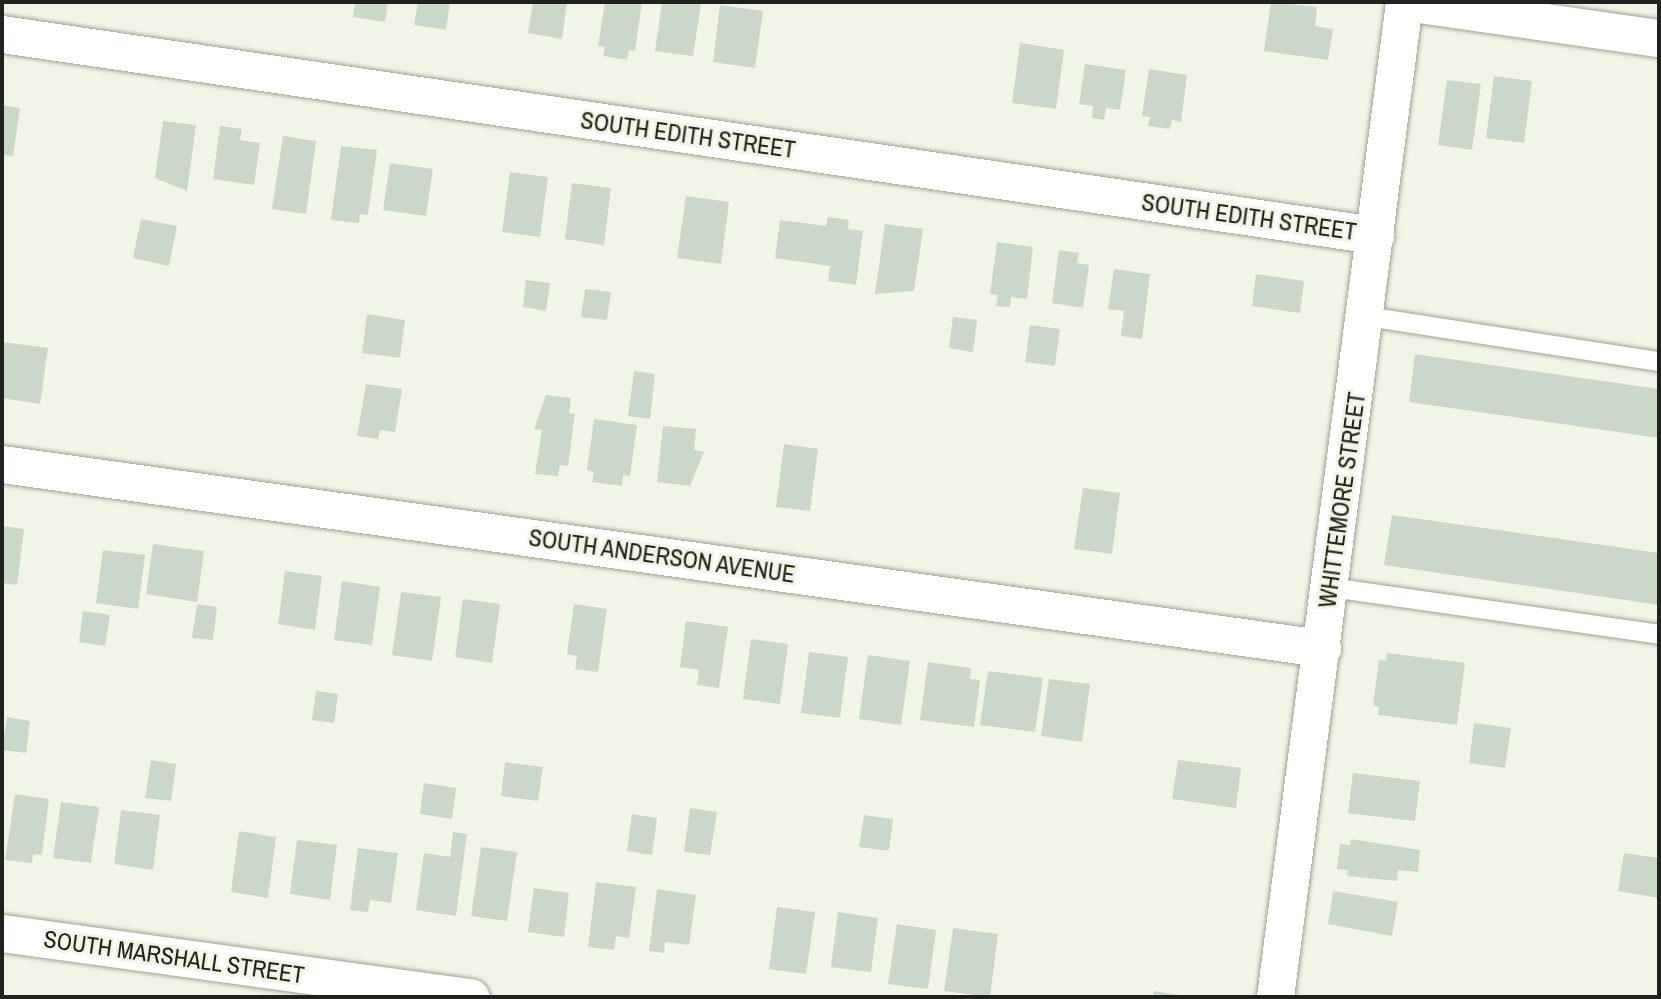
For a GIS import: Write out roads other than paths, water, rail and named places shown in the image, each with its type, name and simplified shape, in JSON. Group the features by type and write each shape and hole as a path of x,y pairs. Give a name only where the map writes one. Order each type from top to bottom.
{"street":[{"path":"1405,2 1659,38"},
{"name":"WHITTEMORE STREET","path":"1275,997 1367,316 1405,2"},
{"name":"SOUTH EDITH STREET","path":"2,34 1375,235"},
{"name":"SOUTH ANDERSON AVENUE","path":"2,464 1322,648"},
{"name":"SOUTH MARSHALL STREET","path":"2,933 471,997"}],"lane":[{"path":"1367,316 1659,362"},
{"path":"1331,587 1659,634"}]}
